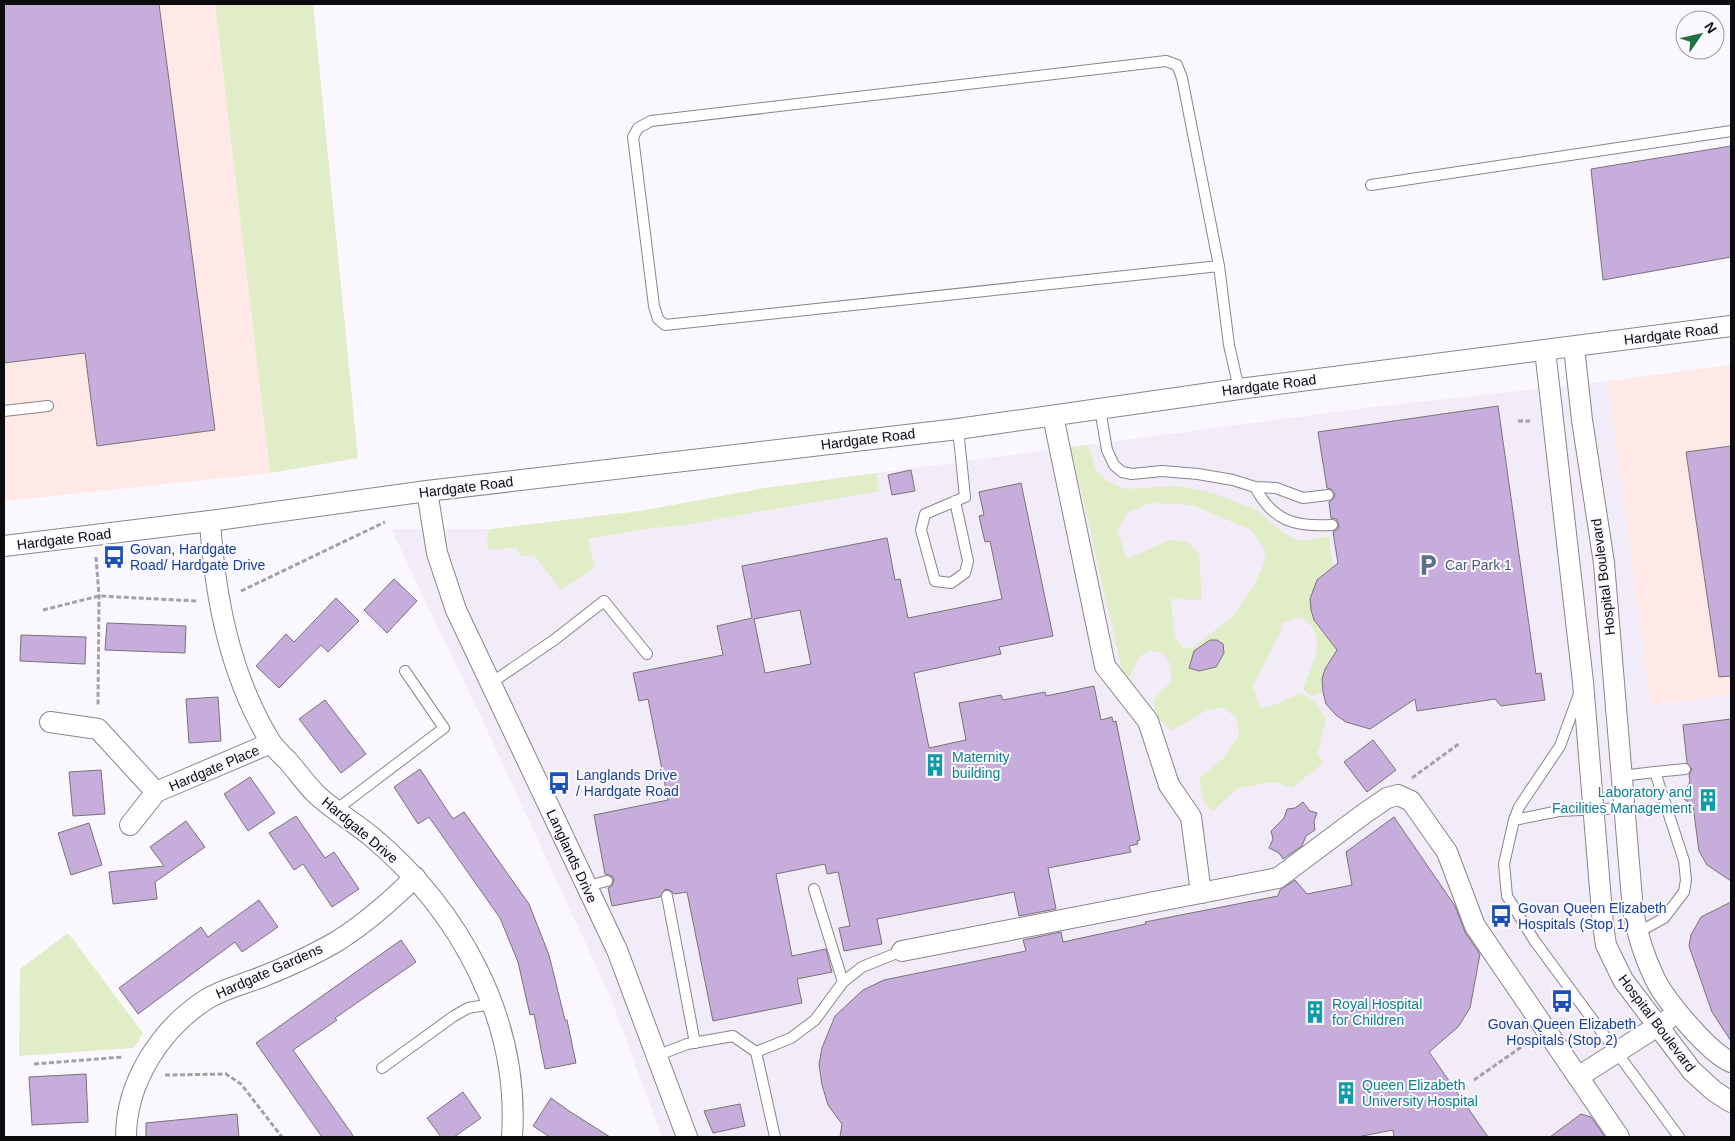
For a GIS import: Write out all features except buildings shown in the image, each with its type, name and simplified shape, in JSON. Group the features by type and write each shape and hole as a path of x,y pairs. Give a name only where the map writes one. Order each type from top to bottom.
{"street":[{"name":"Hardgate Road","path":"4,546 95,536 427,491 958,429 1239,389 1731,326"},
{"name":"Hospital Boulevard","path":"1574,347 1582,420 1604,563 1619,724 1621,776 1633,911 1637,933 1654,978 1701,1041 1731,1062"},
{"name":"Hospital Boulevard","path":"1544,350 1584,682 1606,945 1623,980 1656,1026 1692,1071 1714,1091 1731,1102"},
{"path":"1053,416 1105,666 1148,721 1169,785 1191,817 1201,893"},
{"name":"Langlands Drive","path":"427,491 437,553 456,610 617,950 687,1137"},
{"name":"Hardgate Drive","path":"210,521 214,564 230,653 245,696 271,744 316,794 372,837 416,877 452,923 471,954 492,1004 506,1050 511,1093 512,1137"},
{"path":"50,722 98,729"},
{"name":"Hardgate Place","path":"98,729 156,792"},
{"name":"Hardgate Place","path":"130,826 156,792 271,744"},
{"path":"902,951 1278,878 1365,813 1387,798 1398,795 1411,801 1447,852 1475,926 1619,1137"},
{"name":"Hardgate Gardens","path":"126,1137 126,1123 139,1076 164,1036 207,999 228,988 271,973 339,939 389,902 416,877"},
{"path":"1578,1077 1616,1051 1680,1012"}],"lane":[{"path":"1219,266 665,325 658,319 654,306 633,137 638,128 651,121 1166,61 1177,65 1182,78 1219,266 1229,345 1239,389"},
{"path":"1371,184 1731,131"},
{"path":"4,411 48,406"},
{"path":"1100,408 1107,450 1114,465 1122,472 1132,474 1162,471 1198,474 1233,480 1255,487 1276,488 1303,498 1328,495"},
{"path":"955,501 968,561 965,573 951,583 935,581 921,530 925,514 955,501 965,497 958,429"},
{"path":"1255,487 1265,506 1279,516 1292,522 1313,526 1332,524"},
{"path":"491,683 554,640 604,601 647,654"},
{"path":"337,809 444,728 405,671"},
{"name":"Hospital Boulevard","path":"1584,682 1560,746 1519,807 1514,820 1504,864 1507,896 1534,940 1679,1137"},
{"path":"1621,776 1685,769"},
{"path":"1637,933 1664,918 1684,892 1686,880 1684,861 1655,772"},
{"path":"1514,820 1559,811 1625,808"},
{"path":"587,886 607,880"},
{"path":"814,888 843,982"},
{"path":"666,896 695,1043"},
{"path":"756,1052 791,1038 815,1020 843,982 862,967 902,951"},
{"path":"382,1068 454,1016 468,1008 492,1004"},
{"path":"656,1056 695,1043 733,1036 756,1052 775,1137"}],"path":[{"path":"95,536 99,596 98,729"},
{"path":"1398,795 1403,784 1460,743"},
{"path":"1474,1080 1546,1030"},
{"path":"34,1064 151,1055"},
{"path":"139,1076 226,1074 242,1084 282,1137"}],"shaded area":[{"path":"4,4 215,4 270,473 4,501"},
{"path":"1731,365 1731,694 1651,705 1608,381"},
{"path":"1608,381 1651,705 1731,694 1731,1137 662,1137 610,996 482,719 391,529 491,529 640,511 765,488 1366,408"}],"green space":[{"path":"215,4 313,4 358,458 270,473"},
{"path":"1088,445 1096,470 1107,481 1125,489 1177,486 1213,493 1257,510 1283,533 1300,541 1329,536 1333,567 1318,582 1313,591 1310,609 1318,627 1328,638 1351,645 1337,654 1325,669 1323,692 1311,696 1303,689 1317,649 1315,631 1309,623 1299,617 1282,623 1282,629 1253,686 1260,708 1276,704 1301,693 1317,704 1326,719 1318,753 1323,763 1292,788 1275,782 1238,788 1213,811 1204,802 1199,778 1223,759 1239,735 1236,717 1223,708 1209,709 1172,730 1158,718 1154,705 1154,699 1171,682 1171,666 1167,658 1156,651 1148,652 1138,659 1129,678 1123,674 1071,447","holes":["1149,503 1193,505 1251,530 1264,548 1265,561 1254,586 1233,616 1194,647 1183,648 1175,638 1171,599 1202,600 1199,554 1187,541 1169,540 1127,559 1117,530 1127,513"]},
{"path":"877,473 879,491 684,525 644,529 588,539 595,567 561,590 534,555 522,556 516,548 488,549 487,533 491,529 640,511 765,488"},
{"path":"68,933 143,1033 134,1048 19,1056 20,969"}],"place":[{"name":"Govan, Hardgate Road/ Hardgate Drive","path":"114,557"},
{"name":"Car Park 1","path":"1428,565"},
{"name":"Maternity building","path":"935,765"},
{"name":"Langlands Drive / Hardgate Road","path":"559,783"},
{"name":"Laboratory and Facilities Management","path":"1708,800"},
{"name":"Govan Queen Elizabeth Hospitals (Stop 1)","path":"1501,916"},
{"name":"Govan Queen Elizabeth Hospitals (Stop 2)","path":"1562,1001"},
{"name":"Royal Hospital for Children","path":"1315,1012"},
{"name":"Queen Elizabeth University Hospital","path":"1346,1093"}]}
